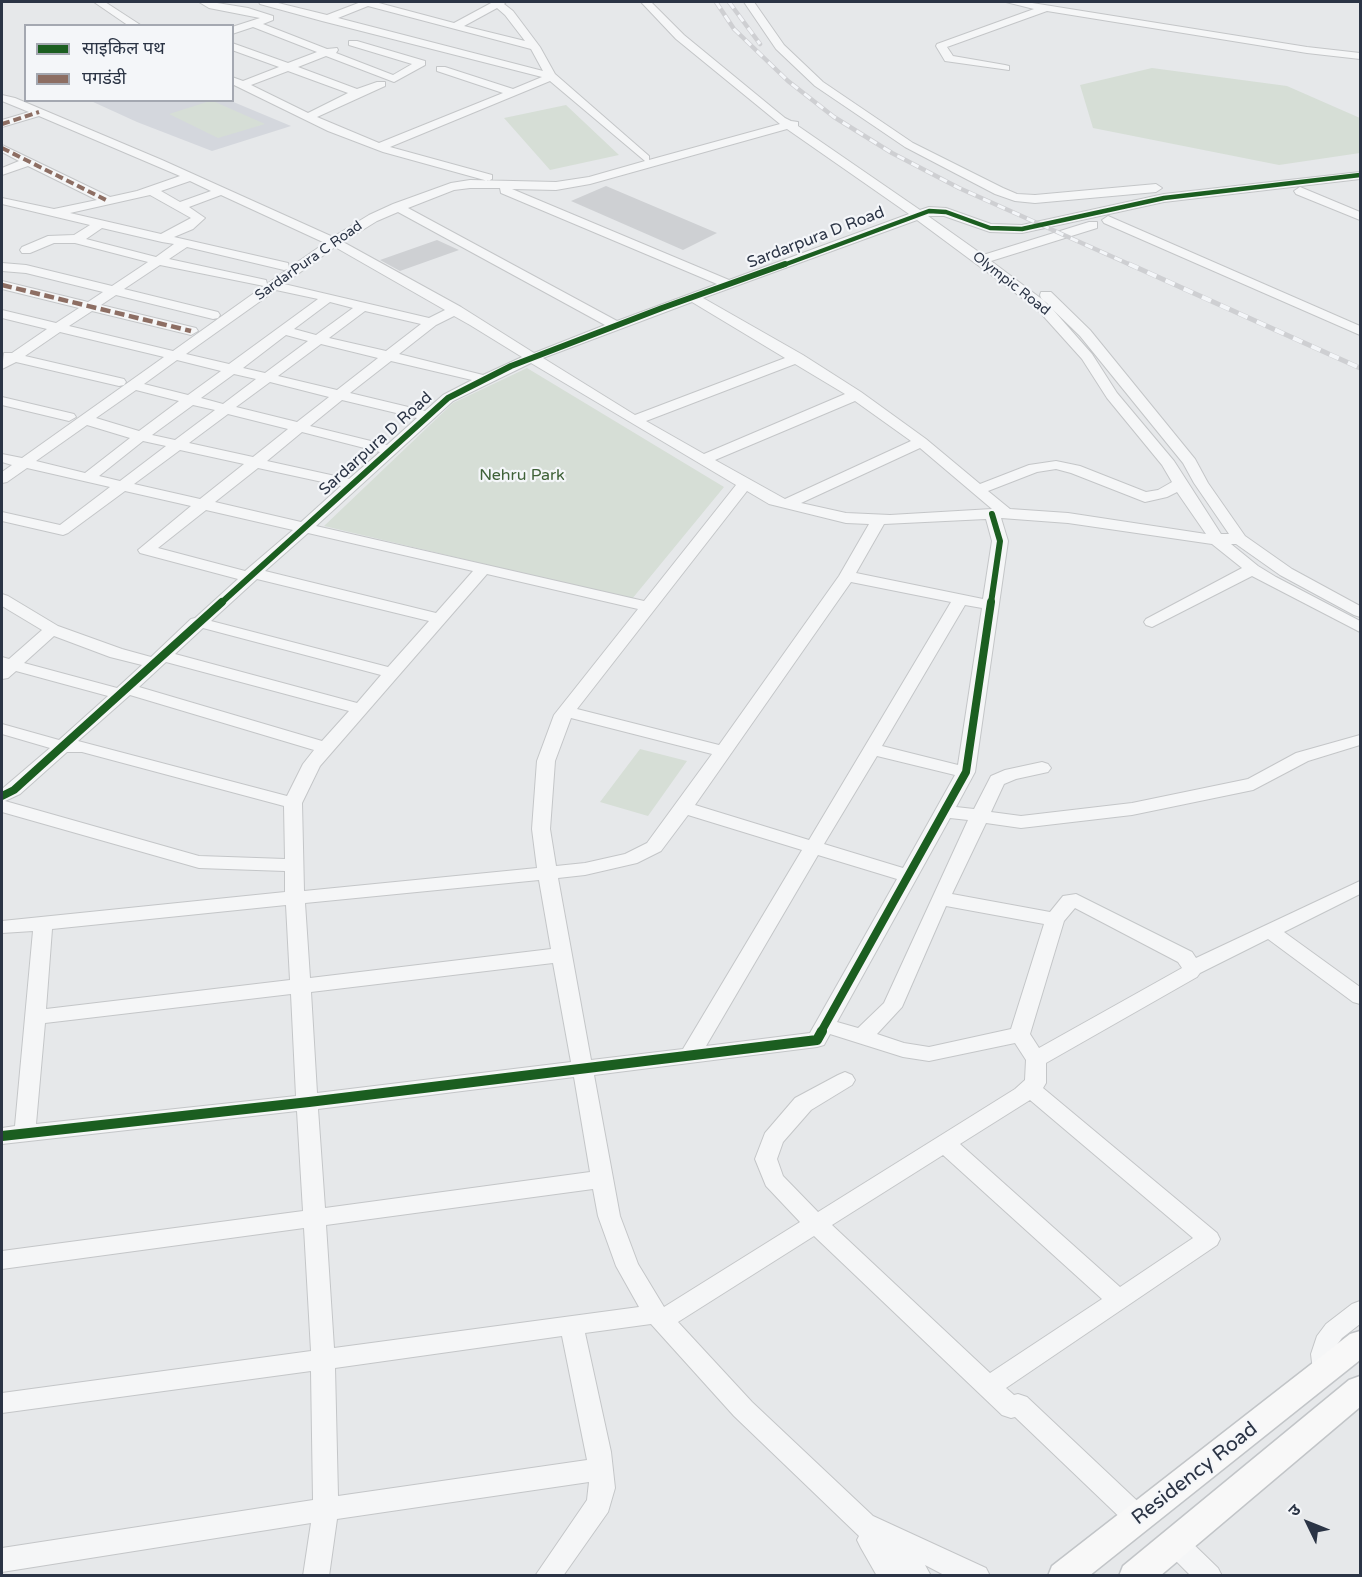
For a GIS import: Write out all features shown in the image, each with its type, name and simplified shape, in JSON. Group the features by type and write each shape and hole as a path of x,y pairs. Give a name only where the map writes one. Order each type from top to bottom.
{"main road":[{"name":"Residency Road","path":"1064,1575 1139,1519 1360,1343"},
{"path":"1135,1575 1160,1558 1360,1389"}],"street":[{"path":"99,2 134,24"},
{"path":"204,2 269,18"},
{"path":"264,2 551,76"},
{"path":"326,19 368,2 535,47"},
{"path":"456,26 499,2 535,47 551,76 645,158"},
{"name":"Olympic Road","path":"646,2 680,38 847,165 922,213 996,256 1048,304 1085,333 1190,462 1201,483 1240,539 1286,572 1360,612"},
{"name":"Olympic Road","path":"661,2 694,35 791,121"},
{"path":"749,2 780,48 826,89 909,145 1006,194 1023,198 1045,199 1279,177 1360,209"},
{"path":"1011,2 1307,50 1360,56"},
{"path":"1005,68 949,59 941,46 1046,7"},
{"path":"234,30 295,10"},
{"path":"254,24 394,79 421,63 353,43"},
{"path":"237,82 288,67 380,33"},
{"path":"234,47 357,93"},
{"path":"441,69 513,93"},
{"path":"380,147 551,76"},
{"path":"237,82 307,117 380,147 494,182 729,285"},
{"path":"307,117 381,84"},
{"path":"2,98 190,177 329,239 456,310 634,420 774,501 846,518 879,519 999,514 1068,518 1217,540 1240,539"},
{"path":"2,124 39,112"},
{"name":"SardarPura C Road","path":"169,354 191,331 213,315 267,284 284,266 329,239 397,207 464,184 553,180 605,170 791,121"},
{"name":"SardarPura C Road","path":"2,479 9,461 77,418 366,213 428,186 463,178 556,186 590,180 791,121"},
{"path":"2,148 108,201"},
{"path":"2,172 29,161"},
{"path":"981,260 1108,220 1171,206 1325,184 1360,175"},
{"path":"54,213 152,190 190,177"},
{"path":"1325,184 1360,182"},
{"path":"922,213 946,212 990,228 1022,229 1164,198 1306,187 1360,216"},
{"path":"152,190 199,218 162,238"},
{"path":"180,206 222,191"},
{"path":"2,201 284,266"},
{"path":"397,207 615,326"},
{"name":"Olympic Road","path":"922,213 981,260 1048,304 1112,395 1169,464 1217,540 1252,569 1294,594 1360,627"},
{"name":"Sardarpura D Road","path":"4,803 62,746 197,622 448,398 532,357 922,213"},
{"path":"1108,220 1360,331"},
{"path":"77,239 99,224"},
{"path":"26,250 52,239 77,239 84,243 158,261 431,322"},
{"path":"2,365 8,356 59,328 185,243"},
{"path":"2,267 26,269 213,315"},
{"path":"2,285 191,331"},
{"path":"2,1136 309,1102 817,1040 966,772 1000,541 999,514 977,490 921,442 856,395 798,358 693,297"},
{"path":"89,477 328,298"},
{"path":"2,517 63,530 363,306"},
{"path":"440,619 146,550 201,503 431,322 456,310"},
{"path":"2,314 427,416"},
{"path":"285,331 484,379"},
{"path":"8,356 389,450"},
{"path":"634,420 798,358"},
{"path":"703,460 856,395"},
{"path":"2,401 77,418 143,437 350,484"},
{"path":"787,504 921,442"},
{"path":"9,461 89,477 649,607"},
{"path":"977,490 1034,468 1056,465 1075,469 1145,497 1162,494 1180,484"},
{"path":"745,484 565,711 555,732 546,761 541,829 547,872 609,1216 627,1266 659,1317 743,1410 918,1575"},
{"path":"2,927 585,869 630,859 654,847 684,808 847,576 879,519"},
{"path":"316,1575 326,1509 324,1359 295,897 293,803 312,764 483,569"},
{"path":"1152,622 1252,569"},
{"path":"847,576 991,605"},
{"path":"2,599 52,629 116,653 157,659 361,709"},
{"path":"690,1055 960,600"},
{"path":"197,622 392,673"},
{"path":"5,667 52,629"},
{"path":"5,667 122,691 326,748"},
{"path":"565,711 716,750"},
{"path":"2,729 62,746 82,747 293,803"},
{"path":"944,811 978,818 1021,822 1132,809 1253,784 1302,757 1360,740"},
{"path":"872,749 966,772"},
{"path":"861,1037 892,1007 940,898 997,780 1011,774 1042,768"},
{"path":"4,803 199,862 295,865"},
{"path":"684,808 908,876"},
{"path":"1036,1059 1190,972 1192,968 1360,887"},
{"path":"940,898 1055,919"},
{"path":"1020,1035 1055,919 1070,902 1076,900 1185,957 1192,968"},
{"path":"25,1133 43,922"},
{"path":"1270,931 1360,997"},
{"path":"35,1017 562,955"},
{"path":"825,1025 903,1050 929,1054 1020,1035"},
{"path":"2,1402 572,1326 659,1317 816,1224 1029,1088 1035,1083 1036,1059 1020,1035"},
{"path":"845,1080 803,1104 785,1123 768,1149 766,1159 774,1180 791,1200 1011,1408 1018,1404 1139,1519"},
{"path":"989,1387 1209,1239 1029,1088"},
{"path":"944,1143 1119,1300"},
{"path":"2,1260 602,1179"},
{"path":"1325,1371 1323,1354 1325,1343 1334,1331 1360,1311"},
{"path":"548,1575 599,1504 602,1488 601,1469 572,1326"},
{"path":"2,1560 601,1469"},
{"path":"856,1518 892,1575"},
{"path":"856,1518 950,1565 977,1575"},
{"path":"1160,1558 1209,1575"}],"shaded area":[{"path":"93,102 233,102 291,126 212,151"}],"green space":[{"path":"1152,68 1287,86 1360,118 1360,153 1279,165 1093,128 1080,85"},
{"path":"207,102 215,102 265,124 218,138 169,114"},
{"path":"566,105 619,155 550,170 504,118"},
{"name":"Nehru Park","path":"527,368 724,487 632,599 324,526 453,403"},
{"path":"640,749 687,761 648,816 600,802"}],"building":[{"path":"606,186 717,233 683,250 571,201"},
{"path":"437,240 459,250 400,271 380,260"}],"railway":[{"path":"716,2 734,29 788,81 834,117 892,153 959,188 1133,266"},
{"path":"729,2 760,44"},
{"path":"1129,264 1360,368"}],"marked path":[{"path":"2,124 39,112"},
{"path":"2,148 108,201"},
{"path":"2,285 191,331"}],"cycle path":[{"path":"2,796 14,790 448,398 511,366 662,308 929,211 946,212 990,228 1022,229 1164,198 1360,175"},
{"path":"2,1136 309,1102 817,1040 966,772 1000,541 992,514"}]}
